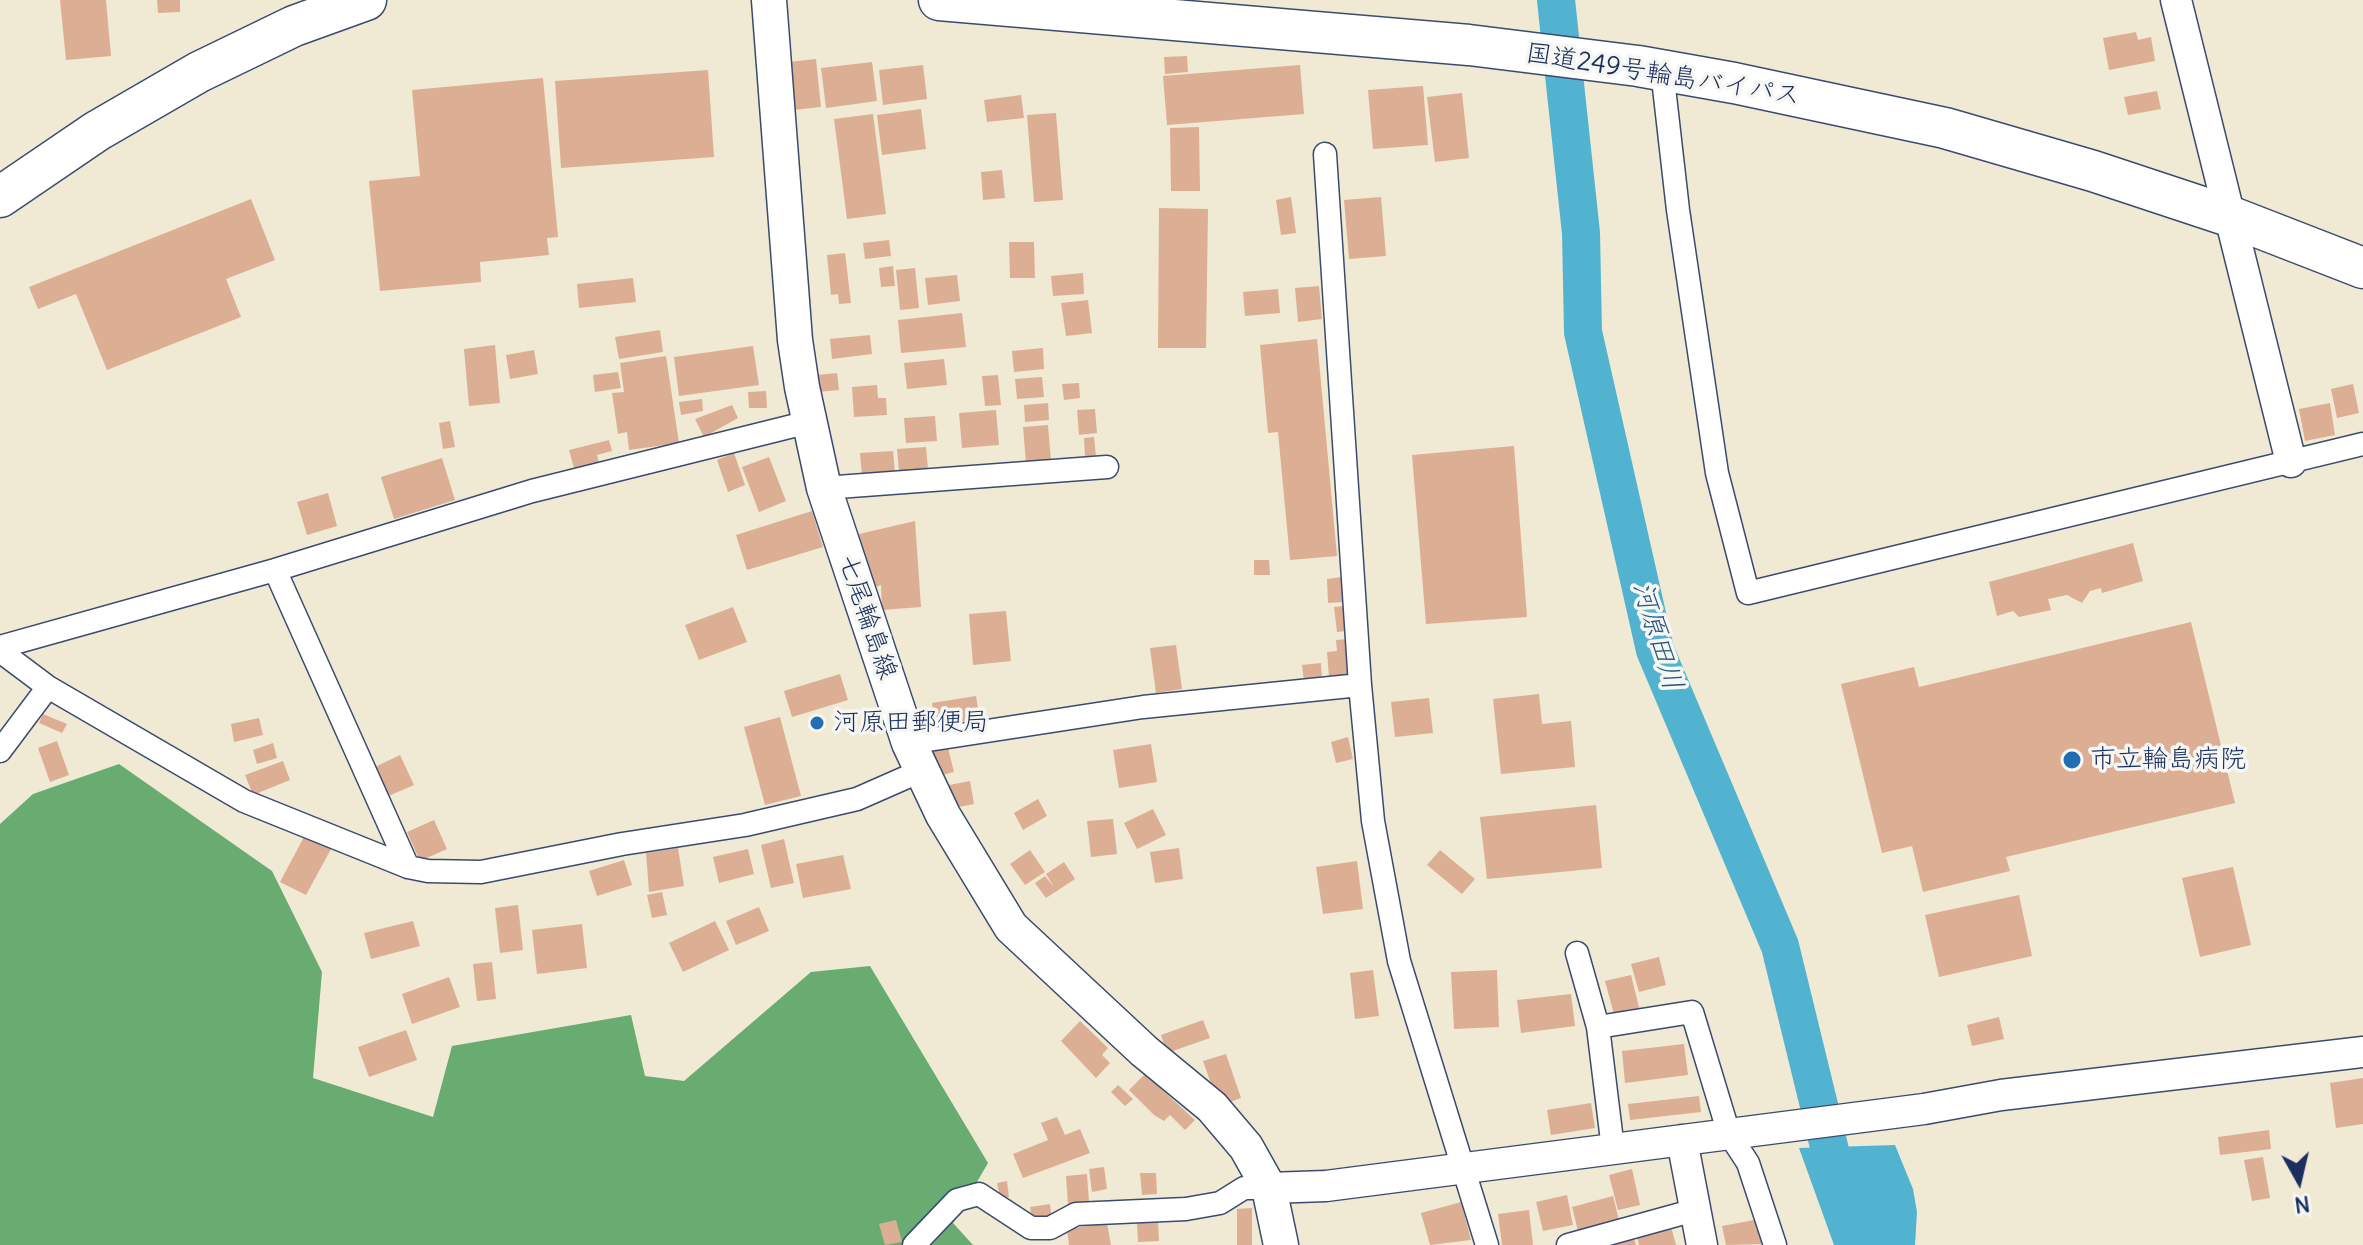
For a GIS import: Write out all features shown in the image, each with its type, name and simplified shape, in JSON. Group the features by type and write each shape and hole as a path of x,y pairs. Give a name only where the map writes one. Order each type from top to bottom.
{"highway":[{"path":"0,197 97,131 186,79 294,26 366,0"},
{"name":"国道249号輪島バイパス","path":"939,0 1469,45 1650,68 1945,128 2093,171 2229,216 2363,268"}],"main road":[{"name":"七尾輪島線","path":"769,0 795,340 809,422 824,488 916,756 950,828 1011,927 1144,1051 1212,1107 1246,1147 1269,1188 1281,1245"}],"street":[{"path":"2176,0 2291,462"},
{"path":"1650,68 1678,210 1717,473 1748,593 2363,444"},
{"path":"1325,154 1360,685 1373,821 1399,961 1487,1245"},
{"path":"0,649 275,570 532,491 809,422"},
{"path":"824,488 1107,467"},
{"path":"275,570 408,867"},
{"path":"0,649 48,687 244,801 408,867 481,872 622,844 745,825 857,799 916,756 1143,707 1360,685"},
{"path":"0,751 48,687"},
{"path":"1577,953 1598,1027 1613,1149"},
{"path":"1598,1027 1692,1012 1729,1134 1748,1163 1775,1245"},
{"path":"914,1245 957,1200 979,1194 1031,1228 1050,1228 1076,1214 1186,1209 1220,1203 1244,1188 1326,1186 1919,1109 2001,1095 2363,1052"},
{"path":"1682,1140 1702,1245"},
{"path":"1568,1245 1695,1210"}],"green space":[{"path":"119,764 272,871 322,972 313,1078 433,1117 452,1046 631,1015 645,1076 684,1081 811,972 870,966 988,1163 953,1223 973,1245 0,1245 0,824 33,794"}],"water":[{"path":"1895,1145 1913,1189 1917,1212 1915,1245 1834,1245 1799,1148"}],"building":[{"path":"60,0 106,0 111,56 66,60"},
{"path":"157,0 180,0 180,12 158,13"},
{"path":"2136,32 2138,40 2151,37 2155,61 2109,70 2103,38"},
{"path":"1187,56 1188,72 1165,74 1164,57"},
{"path":"816,59 821,107 793,110 788,62"},
{"path":"872,62 877,101 826,108 821,68"},
{"path":"923,65 927,99 883,105 879,70"},
{"path":"1300,65 1304,114 1167,125 1163,76"},
{"path":"708,70 714,157 561,168 555,81"},
{"path":"543,78 558,237 547,238 549,255 480,262 481,282 380,291 369,181 420,176 412,90"},
{"path":"1423,86 1428,145 1373,149 1368,90"},
{"path":"2157,91 2161,109 2128,115 2124,97"},
{"path":"1462,93 1469,158 1435,162 1427,97"},
{"path":"1021,95 1024,118 987,122 984,100"},
{"path":"921,109 926,149 882,155 877,115"},
{"path":"1056,113 1063,200 1034,202 1027,115"},
{"path":"873,114 886,214 847,219 834,119"},
{"path":"1199,127 1200,191 1171,191 1170,128"},
{"path":"1002,170 1005,198 983,200 981,172"},
{"path":"1291,197 1296,233 1281,235 1276,200"},
{"path":"1381,197 1386,256 1349,259 1344,200"},
{"path":"251,199 275,260 226,279 241,317 107,370 76,294 38,309 29,287"},
{"path":"1159,208 1208,209 1206,348 1158,348"},
{"path":"889,240 891,256 865,259 863,243"},
{"path":"1009,242 1034,242 1035,278 1010,278"},
{"path":"845,253 851,303 839,304 838,294 831,295 827,255"},
{"path":"893,266 895,286 881,287 879,268"},
{"path":"915,268 919,308 900,310 896,270"},
{"path":"1083,273 1084,294 1053,296 1051,276"},
{"path":"957,275 960,301 928,305 925,278"},
{"path":"633,278 636,302 579,308 577,284"},
{"path":"1319,286 1322,319 1298,322 1295,288"},
{"path":"1278,289 1280,313 1245,316 1243,292"},
{"path":"1088,300 1092,333 1066,336 1061,303"},
{"path":"962,313 966,347 901,353 898,320"},
{"path":"660,330 663,352 619,359 615,337"},
{"path":"870,335 872,354 832,359 830,339"},
{"path":"1317,339 1337,556 1290,560 1278,432 1268,433 1260,345"},
{"path":"495,345 500,403 469,406 464,349"},
{"path":"753,346 759,385 679,396 674,357"},
{"path":"1043,348 1044,369 1014,372 1012,351"},
{"path":"534,350 538,374 510,379 506,355"},
{"path":"666,356 679,443 629,450 627,432 618,434 612,393 624,392 620,363"},
{"path":"944,359 947,385 907,389 904,363"},
{"path":"618,372 621,388 595,392 593,375"},
{"path":"837,373 839,390 818,392 817,375"},
{"path":"998,375 1001,405 985,406 982,376"},
{"path":"1042,377 1044,397 1017,399 1015,379"},
{"path":"1079,383 1080,398 1064,400 1062,384"},
{"path":"2353,384 2359,413 2337,418 2331,389"},
{"path":"877,385 878,398 886,398 887,415 854,417 852,387"},
{"path":"766,391 767,408 749,408 748,392"},
{"path":"702,399 703,411 681,415 679,402"},
{"path":"1048,403 1049,420 1025,422 1024,405"},
{"path":"2330,403 2335,435 2305,441 2299,409"},
{"path":"732,405 738,418 704,437 695,419"},
{"path":"1095,409 1097,433 1079,435 1077,410"},
{"path":"996,410 999,445 962,448 959,413"},
{"path":"935,416 937,441 906,443 904,418"},
{"path":"450,421 455,447 443,449 439,423"},
{"path":"1048,425 1051,461 1026,463 1023,427"},
{"path":"1094,437 1096,457 1085,458 1084,438"},
{"path":"609,440 612,451 597,455 599,462 574,468 569,450"},
{"path":"1514,446 1527,617 1426,624 1412,455"},
{"path":"926,447 928,469 899,471 897,449"},
{"path":"893,451 895,473 862,476 860,453"},
{"path":"734,453 745,485 728,492 717,460"},
{"path":"769,457 786,501 759,512 742,467"},
{"path":"442,458 455,500 394,519 381,477"},
{"path":"328,493 337,526 307,535 297,502"},
{"path":"812,511 823,547 747,570 736,535"},
{"path":"915,521 921,607 882,610 881,585 873,588 859,534"},
{"path":"2133,543 2143,581 2102,593 2101,588 2090,591 2082,603 2067,595 2048,599 2051,610 2019,617 2013,611 1997,616 1989,582"},
{"path":"1254,560 1269,560 1270,575 1254,575"},
{"path":"1342,577 1344,602 1328,603 1327,579"},
{"path":"1344,606 1346,631 1337,632 1334,607"},
{"path":"733,607 747,642 699,660 685,625"},
{"path":"1006,611 1011,661 973,665 969,614"},
{"path":"2191,622 2235,803 2006,857 2010,871 1923,892 1912,846 1882,853 1841,684 1914,667 1919,687"},
{"path":"1348,639 1351,676 1329,677 1327,652 1337,651 1336,640"},
{"path":"1176,645 1182,689 1156,693 1150,648"},
{"path":"1321,663 1322,680 1304,681 1302,665"},
{"path":"840,674 848,700 792,717 784,691"},
{"path":"1539,694 1542,724 1571,721 1575,767 1501,774 1493,699"},
{"path":"976,696 980,721 936,729 932,703"},
{"path":"1429,698 1433,733 1395,737 1391,702"},
{"path":"43,714 67,724 62,733 39,723"},
{"path":"780,717 801,796 765,805 744,727"},
{"path":"259,718 263,735 234,742 231,724"},
{"path":"1348,737 1353,759 1336,763 1331,742"},
{"path":"57,741 69,775 50,782 38,748"},
{"path":"273,743 277,758 257,764 253,750"},
{"path":"947,744 954,772 938,776 930,749"},
{"path":"1151,744 1157,782 1119,788 1113,750"},
{"path":"400,755 414,785 386,797 373,768"},
{"path":"283,761 290,780 253,795 245,775"},
{"path":"970,781 974,804 948,809 944,786"},
{"path":"1038,799 1047,816 1023,830 1014,813"},
{"path":"1596,805 1602,868 1487,879 1480,817"},
{"path":"1153,809 1166,835 1137,849 1124,823"},
{"path":"1113,819 1117,854 1091,857 1087,821"},
{"path":"434,820 447,849 420,861 407,832"},
{"path":"305,835 331,849 306,895 280,882"},
{"path":"784,839 794,883 771,888 761,845"},
{"path":"678,848 684,886 649,892 646,853"},
{"path":"1179,848 1183,879 1155,883 1150,852"},
{"path":"748,849 754,874 719,883 713,857"},
{"path":"1030,850 1045,872 1025,885 1010,864"},
{"path":"1440,850 1475,879 1462,894 1427,865"},
{"path":"843,855 851,889 803,898 796,864"},
{"path":"624,860 632,885 597,896 589,871"},
{"path":"1357,861 1363,909 1323,914 1316,867"},
{"path":"1064,862 1075,879 1046,898 1035,883 1045,876 1054,887 1046,874"},
{"path":"2233,867 2251,945 2200,957 2182,878"},
{"path":"662,892 667,915 652,918 647,895"},
{"path":"2019,895 2032,956 1939,977 1925,915"},
{"path":"518,905 523,950 500,953 495,908"},
{"path":"759,907 769,931 736,945 726,921"},
{"path":"413,921 420,946 371,959 364,933"},
{"path":"715,921 729,950 683,972 669,943"},
{"path":"582,924 587,968 537,974 532,930"},
{"path":"1659,957 1666,985 1639,992 1631,964"},
{"path":"492,962 496,999 477,1001 473,964"},
{"path":"1373,970 1379,1016 1355,1019 1350,973"},
{"path":"1497,970 1499,1027 1454,1029 1451,972"},
{"path":"1631,975 1640,1011 1615,1018 1605,981"},
{"path":"449,977 460,1007 412,1024 402,994"},
{"path":"1571,994 1575,1026 1521,1033 1517,1000"},
{"path":"1999,1017 2004,1039 1972,1046 1967,1025"},
{"path":"1203,1020 1210,1038 1167,1053 1161,1035"},
{"path":"1080,1021 1108,1048 1102,1055 1110,1063 1096,1078 1061,1041"},
{"path":"406,1030 417,1060 369,1077 358,1047"},
{"path":"1684,1044 1688,1075 1625,1083 1622,1051"},
{"path":"1226,1054 1241,1098 1219,1106 1203,1061"},
{"path":"1145,1074 1195,1120 1185,1130 1170,1115 1164,1121 1154,1115 1129,1090"},
{"path":"2363,1078 2363,1124 2336,1128 2330,1083"},
{"path":"1118,1085 1133,1099 1125,1106 1111,1092"},
{"path":"1699,1096 1701,1112 1630,1120 1628,1104"},
{"path":"1591,1103 1595,1128 1551,1135 1547,1110"},
{"path":"1057,1117 1065,1135 1080,1129 1090,1153 1023,1178 1013,1154 1048,1140 1041,1123"},
{"path":"2269,1130 2271,1149 2220,1155 2218,1137"},
{"path":"2263,1157 2270,1198 2252,1201 2244,1160"},
{"path":"1104,1167 1107,1189 1092,1192 1089,1169"},
{"path":"1632,1169 1640,1205 1618,1210 1609,1175"},
{"path":"1140,1173 1156,1173 1157,1194 1142,1195"},
{"path":"1087,1174 1089,1202 1068,1204 1066,1176"},
{"path":"1007,1181 1009,1197 1000,1198 997,1183"},
{"path":"1567,1195 1573,1225 1543,1231 1536,1202"},
{"path":"1613,1196 1619,1220 1578,1231 1572,1207"},
{"path":"1461,1202 1471,1240 1430,1245 1421,1213"},
{"path":"1050,1204 1052,1221 1033,1224 1030,1207"},
{"path":"1252,1208 1252,1245 1237,1245 1237,1209"},
{"path":"1529,1210 1533,1245 1502,1245 1498,1214"},
{"path":"1760,1219 1765,1244 1726,1245 1722,1226"},
{"path":"896,1220 902,1242 885,1245 879,1224"},
{"path":"1137,1222 1158,1222 1159,1241 1138,1242"},
{"path":"1107,1223 1111,1245 1069,1245 1067,1229"},
{"path":"1671,1227 1676,1245 1639,1245 1637,1236"},
{"path":"1633,1235 1636,1245 1598,1245"}],"waterway":[{"name":"河原田川","path":"1556,0 1581,233 1583,332 1655,650 1780,946 1846,1216 1864,1245"}],"place":[{"name":"河原田郵便局","path":"817,723"},
{"name":"市立輪島病院","path":"2072,760"}]}
